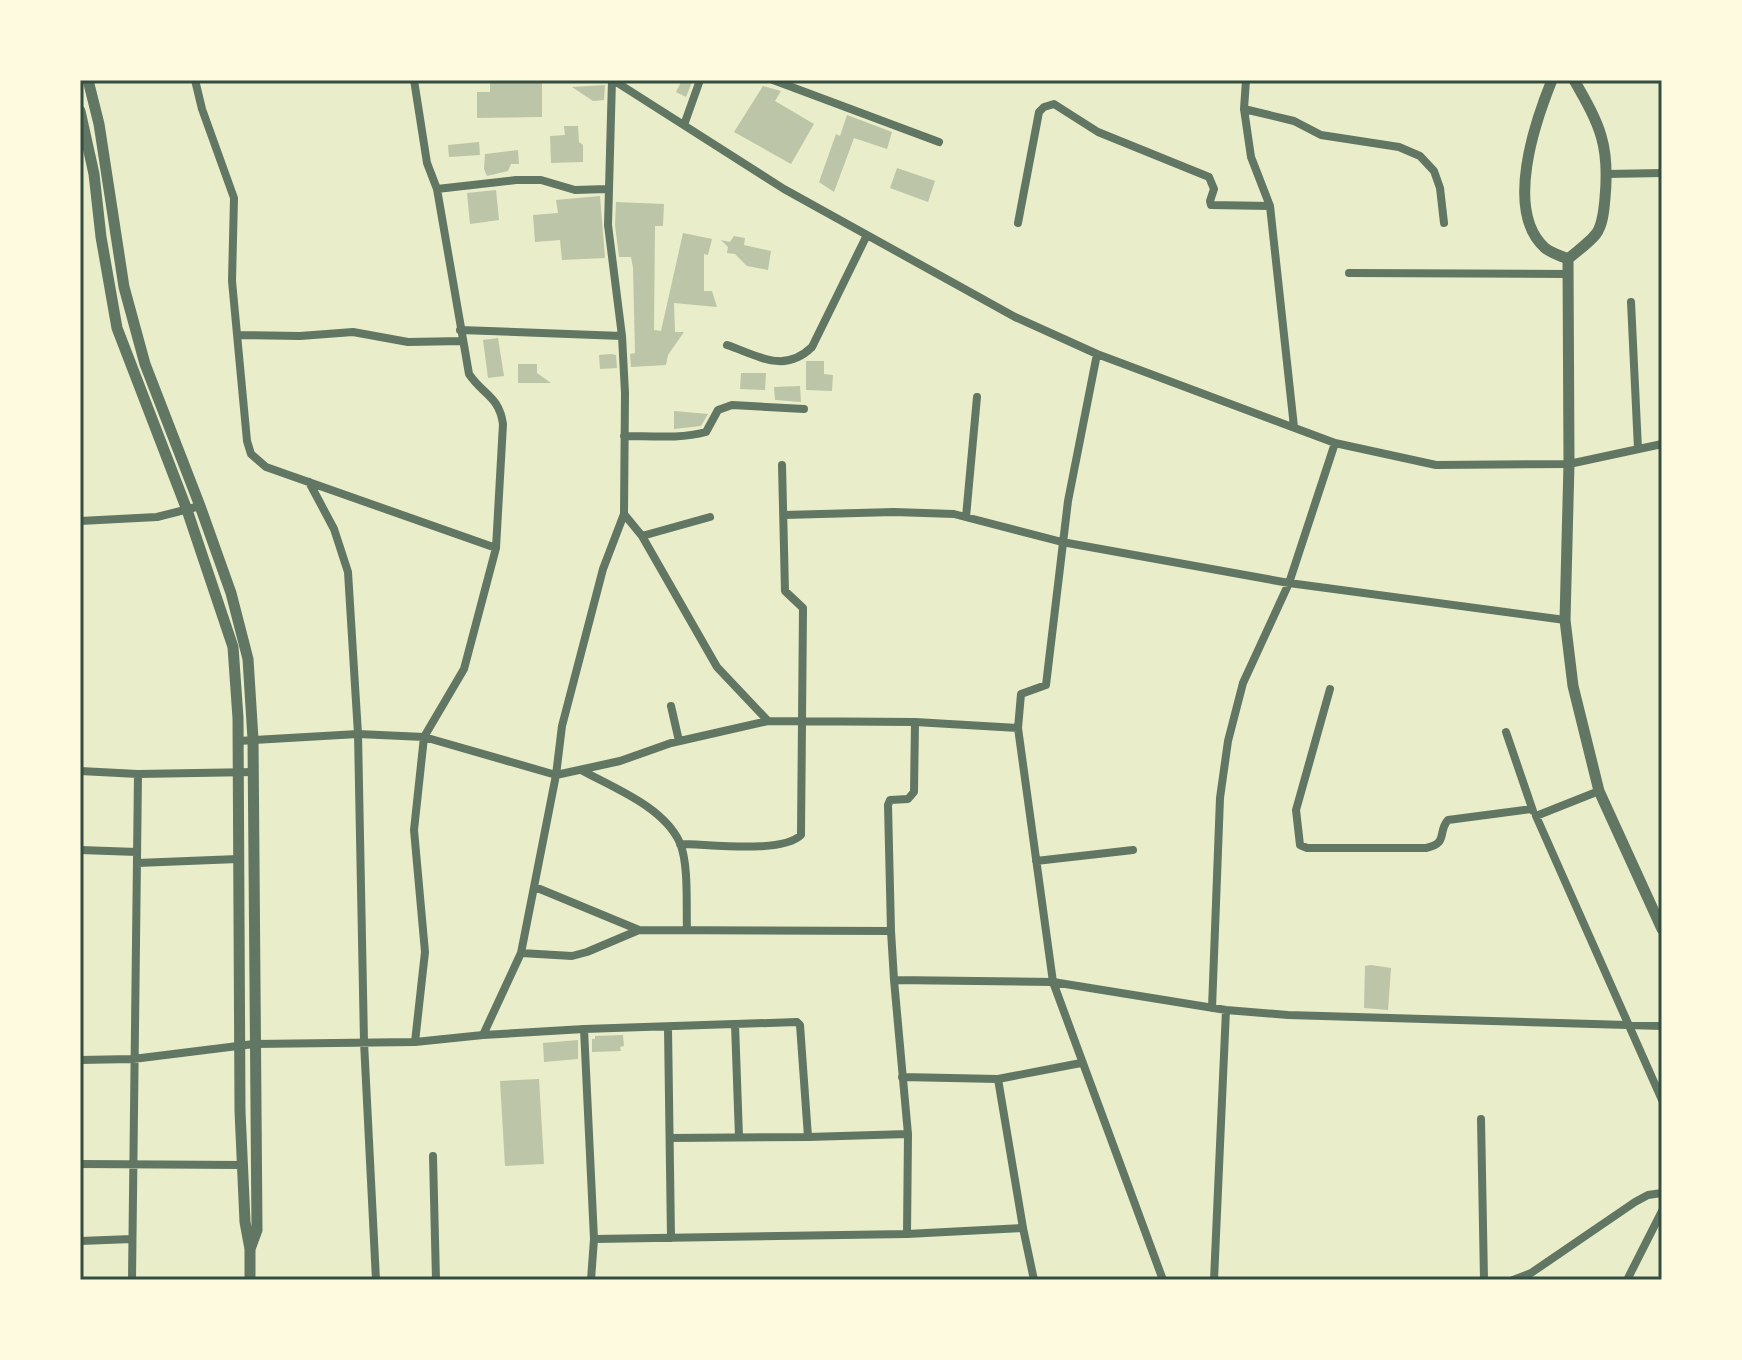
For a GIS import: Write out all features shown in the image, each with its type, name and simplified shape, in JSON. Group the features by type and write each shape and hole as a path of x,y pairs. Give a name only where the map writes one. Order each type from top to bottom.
{"street":[{"path":"88,80 99,124 124,287 145,364 231,593 248,659 254,772 257,1230 250,1249"},
{"path":"195,80 202,109 234,198 232,281 247,441 251,454 266,467 496,548"},
{"path":"414,80 427,163 437,189 469,374 501,409 503,424 496,548 464,669 424,737 414,830 425,952 415,1042"},
{"path":"483,1035 521,953 556,775 562,726 603,569 624,514 622,336 608,225 607,189 613,80 784,189 1015,317 1097,354 1335,443 1436,465 1569,464 1662,444"},
{"path":"684,125 700,80"},
{"path":"773,80 939,142"},
{"path":"1246,80 1244,109 1251,157 1270,206 1294,427"},
{"path":"1552,80 1534,129 1525,198 1531,226 1545,248 1568,259"},
{"path":"1574,80 1599,124 1607,152 1607,174 1597,233 1568,259 1569,464 1565,620 1573,686 1599,791 1657,906 1662,929"},
{"path":"1018,223 1039,112 1054,104 1098,132 1209,177 1214,189 1211,205 1270,206"},
{"path":"1244,109 1294,121 1321,135 1399,147 1420,156 1434,171 1440,188 1444,223"},
{"path":"80,111 94,174 117,328 187,510 233,647 238,741 242,1165 245,1222 250,1249 249,1278"},
{"path":"1607,174 1662,173"},
{"path":"437,189 541,180 575,190 607,189"},
{"path":"727,345 776,362 799,359 812,347 867,235"},
{"path":"1349,273 1568,274"},
{"path":"1631,302 1638,449"},
{"path":"460,330 622,336"},
{"path":"238,335 300,336 353,332 408,342 463,341"},
{"path":"1097,354 1062,542 1046,685 1021,694 1018,728 1053,982 1163,1280"},
{"path":"966,517 977,397"},
{"path":"624,436 701,434 706,432 718,410 732,405 804,409"},
{"path":"1212,1008 1220,798 1228,741 1243,683 1289,583 1335,443"},
{"path":"680,844 776,846 795,841 801,835 803,608 785,591 782,465"},
{"path":"309,482 334,529 348,572 358,734 364,1042 376,1280"},
{"path":"80,521 157,517 200,506"},
{"path":"784,515 894,512 966,517 1062,542 1289,583 1565,620"},
{"path":"624,514 642,536 717,667 768,721"},
{"path":"642,536 710,517"},
{"path":"1330,689 1296,810 1300,845 1307,848 1426,848 1436,846 1441,841 1448,820 1534,812 1599,791"},
{"path":"671,706 679,741"},
{"path":"238,741 358,734 424,737 556,775 620,761 679,741 768,721 915,722 1018,728"},
{"path":"907,1234 908,1134 891,931 888,805 890,800 908,799 914,792 915,722"},
{"path":"1506,732 1534,812 1662,1100"},
{"path":"580,770 639,802 663,819 680,844 685,873 687,930"},
{"path":"80,771 138,774 254,772"},
{"path":"132,1280 138,774"},
{"path":"80,850 137,852"},
{"path":"1036,861 1133,850"},
{"path":"137,863 238,859"},
{"path":"535,887 639,930 891,931"},
{"path":"521,953 572,956 639,930"},
{"path":"894,980 1053,982 1226,1010 1288,1015 1662,1026"},
{"path":"1214,1280 1226,1010"},
{"path":"80,1060 133,1059 254,1044 415,1042 584,1029 793,1022 800,1025 808,1137"},
{"path":"735,1024 739,1137"},
{"path":"668,1028 671,1238"},
{"path":"584,1029 594,1239 591,1280"},
{"path":"902,1077 998,1079 1081,1063"},
{"path":"998,1079 1034,1280"},
{"path":"1481,1119 1484,1280"},
{"path":"670,1138 908,1134"},
{"path":"433,1156 436,1280"},
{"path":"80,1164 242,1165"},
{"path":"1513,1280 1530,1276 1635,1202 1648,1195 1662,1193"},
{"path":"1627,1280 1662,1211"},
{"path":"594,1239 907,1234 1023,1228"},
{"path":"80,1241 132,1239"}],"building":[{"path":"490,80 542,80 542,117 477,118 477,92 490,92"},
{"path":"682,80 693,80 686,97 676,92"},
{"path":"605,85 604,100 593,101 572,87"},
{"path":"763,86 781,91 775,101 814,124 791,164 734,132"},
{"path":"847,115 892,132 887,149 854,138 834,192 819,182 836,134 840,136"},
{"path":"564,126 578,126 583,162 551,163 550,136 565,135"},
{"path":"479,142 480,155 449,157 448,145"},
{"path":"518,150 519,164 511,164 508,171 487,176 485,154"},
{"path":"897,168 935,181 928,202 890,188"},
{"path":"496,190 499,220 470,224 467,193"},
{"path":"600,196 605,258 562,260 560,240 535,242 533,215 558,213 556,200"},
{"path":"616,202 664,204 663,226 655,226 654,330 661,331 683,233 712,239 708,255 704,254 704,291 712,291 717,307 674,303 675,332 684,332 668,355 666,365 631,367 630,354 635,353 633,268 631,257 619,257"},
{"path":"734,236 745,238 744,245 771,251 768,270 747,266 735,254 727,253 728,247 721,240 730,242"},
{"path":"498,338 504,376 488,378 483,340"},
{"path":"599,355 616,355 617,368 600,369"},
{"path":"806,361 824,361 824,374 833,375 832,391 806,390"},
{"path":"518,364 537,364 537,373 551,383 518,383"},
{"path":"741,373 766,373 765,390 740,389"},
{"path":"800,386 801,402 775,400 774,387"},
{"path":"674,411 708,414 701,426 674,429"},
{"path":"1365,966 1391,968 1388,1010 1364,1008"},
{"path":"623,1035 621,1051 592,1052 595,1036"},
{"path":"578,1040 578,1059 544,1062 543,1043"},
{"path":"539,1079 544,1164 505,1166 500,1081"}]}
